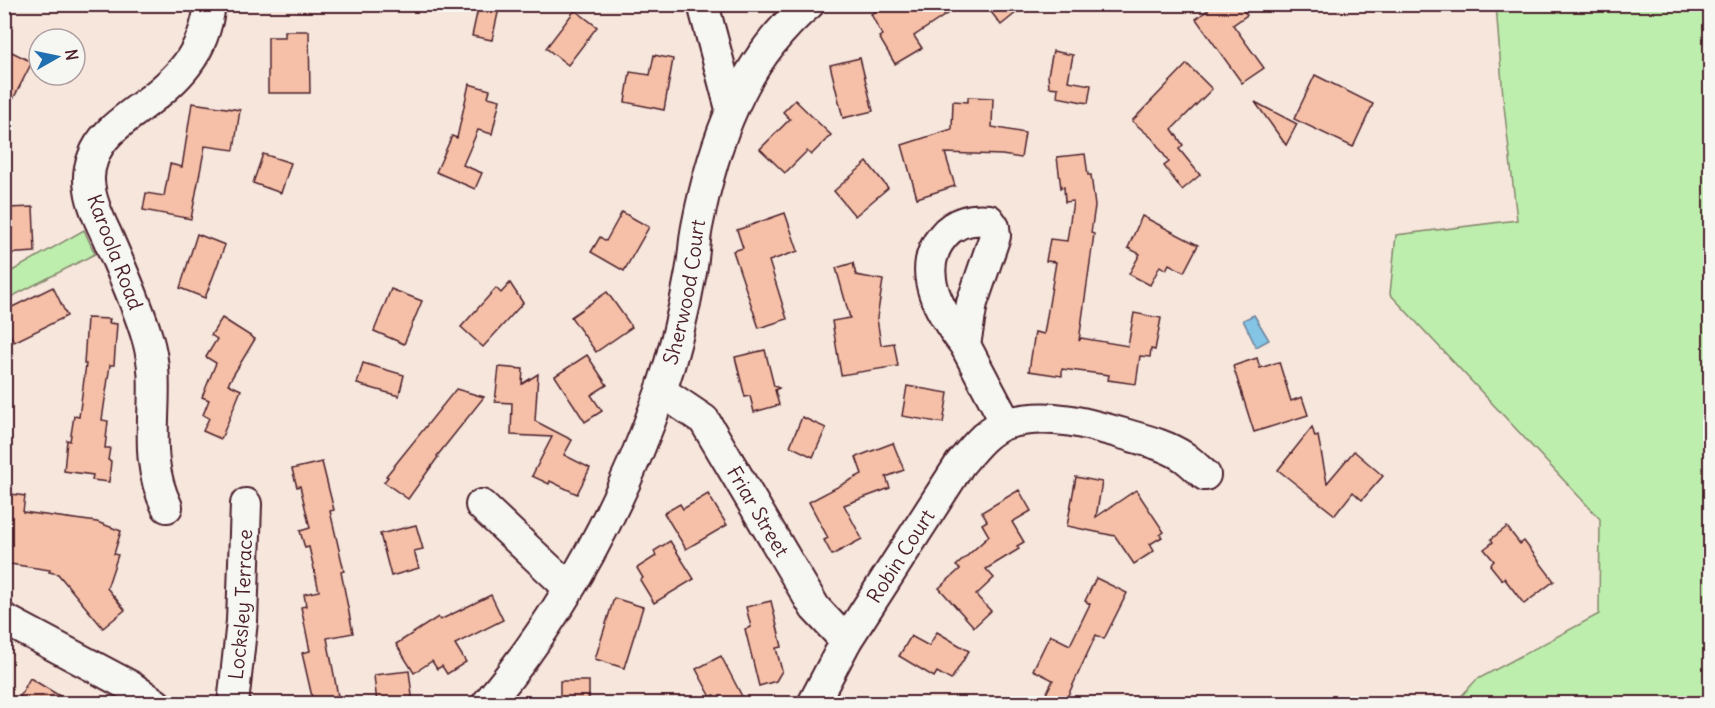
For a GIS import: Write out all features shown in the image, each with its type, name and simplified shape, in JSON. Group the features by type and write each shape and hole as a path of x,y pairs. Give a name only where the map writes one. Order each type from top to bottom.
{"street":[{"name":"Karoola Road","path":"167,507 159,489 153,463 153,363 148,340 140,315 97,213 90,190 89,172 93,157 102,141 118,124 169,85 189,62 202,43 208,24 210,4"},
{"path":"703,4 731,109"},
{"name":"Sherwood Court","path":"487,704 518,664 569,588 598,538 627,477 661,391 691,271 696,230 706,181 719,137 731,109 755,66 796,15 809,4"},
{"path":"964,345 1006,423"},
{"name":"Friar Street","path":"661,391 704,420 814,608 846,642"},
{"name":"Robin Court","path":"813,704 846,642 960,464 976,444 990,432 1006,423 1039,418 1085,423 1160,444 1184,457 1205,475"},
{"name":"Locksley Terrace","path":"233,704 242,621 246,504"},
{"path":"481,506 569,588"},
{"path":"4,619 130,686 156,704"}],"green space":[{"path":"1496,5 1710,5 1710,703 1455,703 1476,680 1599,614 1600,519 1390,294 1396,235 1517,220 1503,97"},
{"path":"84,230 95,254 5,300 5,275"}],"water":[{"path":"1254,315 1269,340 1256,347 1243,320"}],"building":[{"path":"479,4 500,4 492,40 472,36"},
{"path":"888,4 962,4 914,36 922,48 895,64 879,37 882,35 871,14"},
{"path":"985,4 1027,4 1001,25"},
{"path":"1216,4 1239,4 1247,15 1233,25 1264,68 1242,83 1196,19"},
{"path":"575,10 597,27 568,65 546,48"},
{"path":"285,31 309,31 310,93 268,93 268,37 285,37"},
{"path":"4,48 27,60 27,72 4,117"},
{"path":"1053,51 1073,55 1068,81 1091,85 1088,103 1057,97 1058,88 1049,87 1048,75"},
{"path":"654,55 673,59 664,110 625,102 630,72 650,75"},
{"path":"860,58 873,111 843,118 830,65"},
{"path":"1187,64 1212,89 1172,129 1183,145 1179,149 1200,175 1182,190 1164,166 1169,162 1153,139 1132,121"},
{"path":"1315,75 1373,104 1353,147 1294,119"},
{"path":"469,84 490,90 488,97 500,100 492,134 478,130 463,165 482,173 475,189 436,172 452,136 457,138"},
{"path":"968,97 993,98 992,127 1025,133 1021,158 945,153 955,186 917,198 902,145 952,129 953,101 968,102"},
{"path":"795,100 831,135 811,155 807,151 785,173 760,149 790,119 783,112"},
{"path":"1255,102 1297,124 1286,145"},
{"path":"192,103 240,110 234,150 205,146 191,219 143,210 146,193 164,196 170,164 182,167"},
{"path":"263,154 291,163 281,193 253,183"},
{"path":"1085,154 1088,175 1091,175 1095,206 1091,233 1094,234 1079,341 1081,338 1128,346 1134,313 1161,318 1155,350 1151,349 1150,357 1140,356 1136,384 1108,380 1109,375 1062,369 1062,376 1029,371 1035,332 1044,334 1056,262 1046,261 1050,239 1067,241 1073,201 1065,202 1057,157"},
{"path":"867,162 888,188 855,216 834,191"},
{"path":"33,207 35,252 4,254 4,235 8,233 7,208"},
{"path":"622,212 649,227 624,271 591,252 600,237 606,241"},
{"path":"785,213 798,251 769,261 787,319 759,328 733,251 743,248 737,230"},
{"path":"1142,216 1198,245 1184,272 1169,264 1166,270 1160,266 1150,285 1129,274 1140,254 1128,248"},
{"path":"197,234 225,245 205,298 180,288"},
{"path":"853,263 856,275 883,280 877,318 881,345 894,343 898,366 841,375 832,321 850,318 836,268"},
{"path":"510,283 523,303 483,347 461,327 496,288 501,293"},
{"path":"53,287 67,316 14,342 4,322 4,311"},
{"path":"391,289 422,301 404,344 374,331"},
{"path":"607,292 632,327 596,352 571,317"},
{"path":"87,318 110,319 109,323 117,324 114,365 110,365 102,420 108,421 105,448 110,448 109,482 92,480 93,475 64,471 67,440 70,441 74,416 79,417 86,364 84,364"},
{"path":"222,318 255,339 228,384 241,390 221,439 203,431 209,418 203,415 209,400 202,397 216,363 206,357 217,339 211,335"},
{"path":"765,350 774,386 779,388 775,390 779,405 754,412 750,396 745,397 735,357"},
{"path":"587,355 607,385 591,395 602,411 585,422 555,376"},
{"path":"1257,358 1260,368 1279,362 1291,401 1302,397 1308,415 1254,432 1233,366"},
{"path":"363,363 404,375 399,396 357,384"},
{"path":"499,367 523,369 522,384 538,374 535,421 572,440 564,455 590,468 577,494 550,481 549,484 532,476 552,437 511,435 512,403 495,402"},
{"path":"907,386 948,393 943,423 902,416"},
{"path":"456,389 484,397 437,456 408,499 384,482 388,477 386,476"},
{"path":"802,417 826,428 813,457 790,446"},
{"path":"1312,427 1315,437 1318,436 1327,483 1354,451 1383,476 1362,500 1353,492 1335,515 1278,470"},
{"path":"893,443 904,470 886,477 890,488 844,505 862,539 832,555 824,540 828,538 809,502 862,474 856,457"},
{"path":"322,462 334,510 330,511 344,571 341,572 353,633 327,638 338,696 313,701 302,653 310,651 301,607 306,606 304,594 319,591 309,547 305,548 300,531 310,528 300,486 297,487 292,469"},
{"path":"1076,477 1102,482 1096,517 1136,490 1164,532 1160,535 1162,537 1150,544 1154,551 1134,564 1115,536 1067,526"},
{"path":"1019,490 1031,511 1012,522 1024,542 1017,546 1019,549 986,569 994,578 976,595 991,611 974,627 939,588 960,569 956,566 989,536 982,524 987,521 982,512"},
{"path":"4,493 25,496 23,512 97,522 121,531 114,554 118,555 107,588 125,610 103,628 58,574 49,572 50,570 4,563"},
{"path":"708,494 727,525 686,549 664,513 680,504 683,509"},
{"path":"416,525 423,549 414,551 419,568 391,576 380,534"},
{"path":"1507,527 1520,544 1524,541 1554,581 1524,604 1504,578 1502,580 1490,565 1494,561 1484,549 1493,542 1491,539"},
{"path":"670,541 694,579 654,603 640,580 643,578 637,568 656,556 654,551"},
{"path":"1096,578 1127,593 1104,639 1096,635 1064,704 1041,704 1053,680 1033,670 1050,635 1070,645 1090,604 1085,601"},
{"path":"491,595 503,620 455,644 466,662 447,674 442,666 437,669 432,661 414,673 396,644 438,617 440,620"},
{"path":"614,598 643,607 624,668 595,659"},
{"path":"771,601 782,647 776,648 782,671 776,681 759,686 745,629 751,627 746,607"},
{"path":"937,632 969,651 951,680 937,672 934,677 899,656 911,636 929,646"},
{"path":"721,656 746,704 718,704 714,695 711,697 696,669"},
{"path":"409,671 413,704 377,704 374,675"},
{"path":"30,678 73,704 16,704"},
{"path":"560,681 589,681 589,704 560,704"}]}
